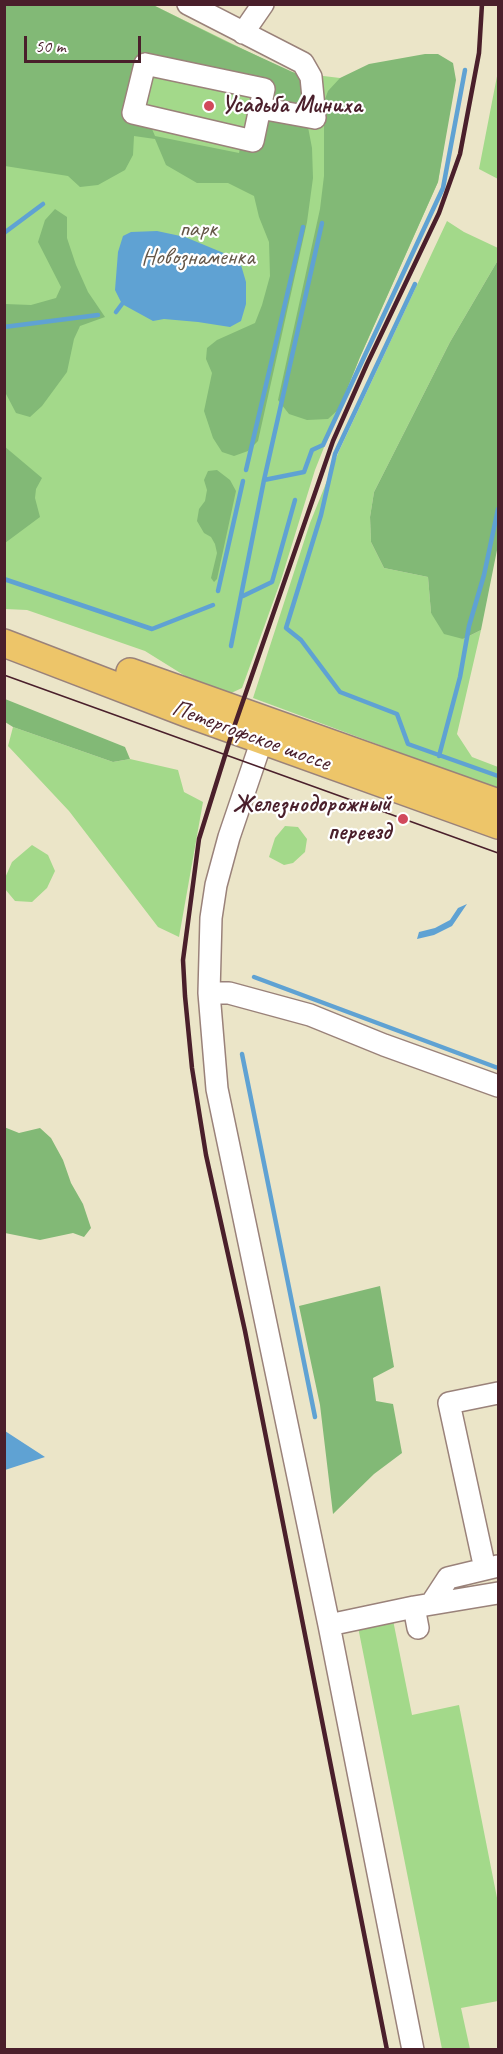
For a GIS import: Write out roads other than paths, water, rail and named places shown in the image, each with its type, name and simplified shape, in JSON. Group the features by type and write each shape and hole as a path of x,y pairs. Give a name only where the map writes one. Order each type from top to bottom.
{"main road":[{"name":"Петергофское шоссе","path":"4,626 498,825"},
{"name":"Петергофское шоссе","path":"4,643 265,731 498,803"}],"street":[{"path":"188,4 303,63 311,77 315,118 260,108"},
{"path":"243,33 263,4"},
{"path":"145,64 264,89 260,108 253,141 133,113 145,64"},
{"path":"265,731 229,837 216,885 211,918 208,993 217,1089 329,1625 413,2049"},
{"path":"208,993 229,993 310,1015 384,1045 498,1086"},
{"path":"421,1613 448,1578 492,1568 449,1403 498,1393"},
{"path":"329,1625 421,1613 498,1593"}],"water":[{"path":"157,231 185,237 226,254 241,265 246,282 246,304 241,321 230,327 164,319 153,321 122,304 115,290 118,252 123,236 131,232"},
{"path":"467,904 452,926 434,935 417,939 419,932 435,928 450,920 458,908"},
{"path":"5,1431 45,1457 5,1470"}],"waterway":[{"path":"264,480 304,472 312,450 323,445 443,188 465,70"},
{"path":"4,233 43,204"},
{"path":"231,646 264,480 322,223"},
{"path":"246,470 303,227"},
{"path":"415,284 335,454 321,515 286,628 301,640 340,692 397,714 408,744 498,776"},
{"path":"116,312 122,304"},
{"path":"4,327 98,315"},
{"path":"218,591 243,481"},
{"path":"243,596 272,582 295,500"},
{"path":"439,756 460,677 469,626 484,575 498,509"},
{"path":"4,579 152,629 213,605"},
{"path":"254,977 498,1068"},
{"path":"242,1054 315,1417"}],"tram line":[{"path":"4,675 498,853"}],"railway":[{"path":"387,2050 245,1331 206,1155 192,1068 183,960 199,839 233,730 333,441 439,213 460,154 479,53 482,4"}],"place":[{"name":"Усадьба Миниха","path":"209,106"},
{"name":"Железнодорожный переезд","path":"403,819"}],"park label":[{"name":"парк Новознаменка","path":"198,244"}]}
